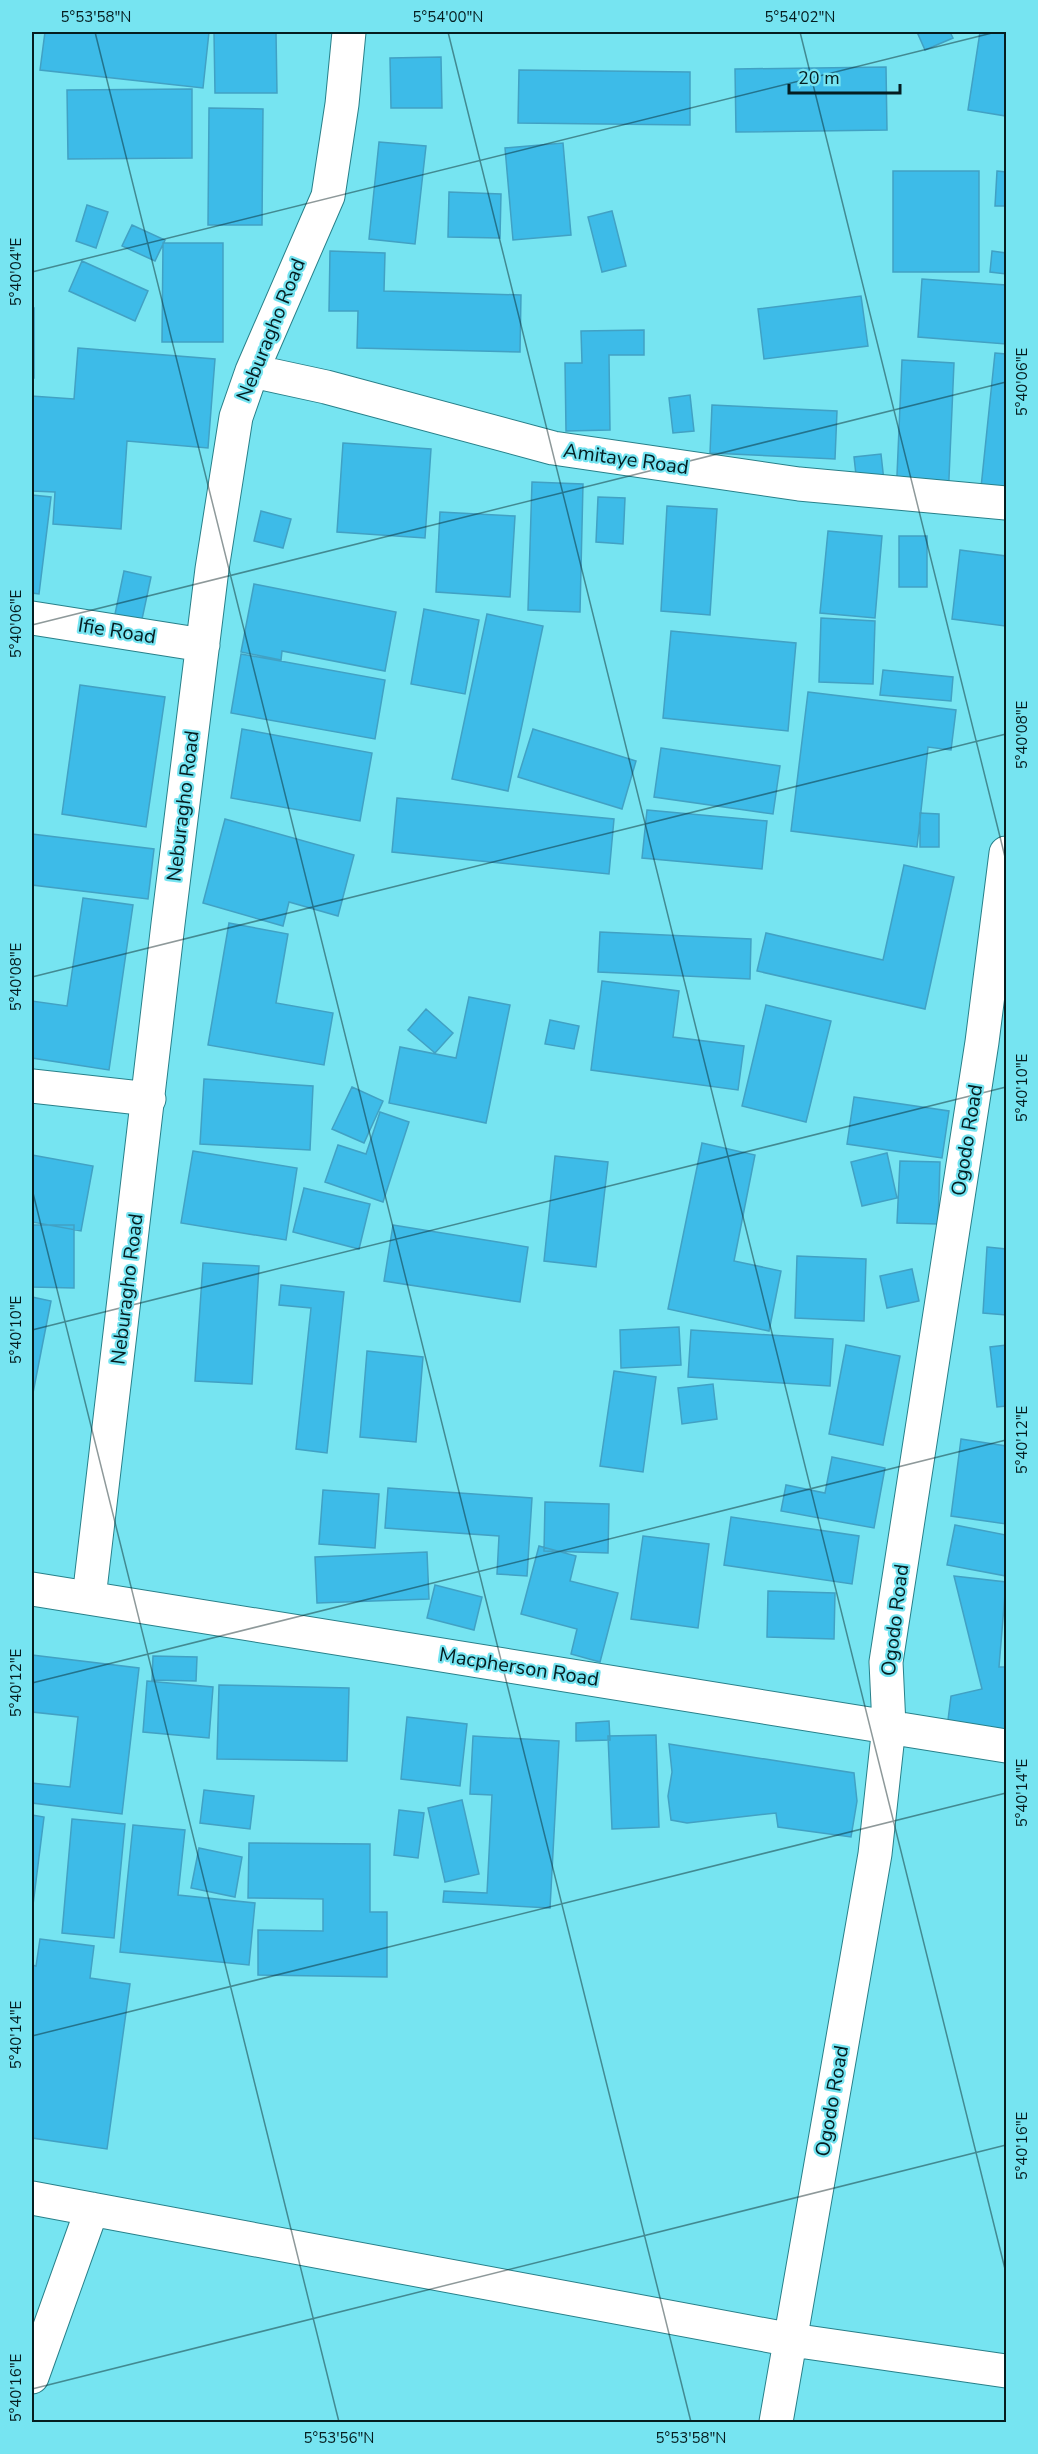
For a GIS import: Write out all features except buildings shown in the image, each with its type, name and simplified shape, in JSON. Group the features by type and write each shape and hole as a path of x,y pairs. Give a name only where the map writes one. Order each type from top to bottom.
{"street":[{"name":"Neburagho Road","path":"89,1598 203,645 236,417 252,371 328,196 342,104 349,32"},
{"name":"Amitaye Road","path":"252,371 326,387 553,448 799,484 1006,503"},
{"name":"Ifie Road","path":"32,618 203,645"},
{"name":"Ogodo Road","path":"776,2422 875,1854 889,1726 886,1662 982,1042 1006,853"},
{"path":"32,1086 149,1099"},
{"name":"Macpherson Road","path":"32,1589 1006,1746"},
{"path":"32,2198 792,2340 1006,2371"},
{"path":"32,2377 92,2209"}]}
